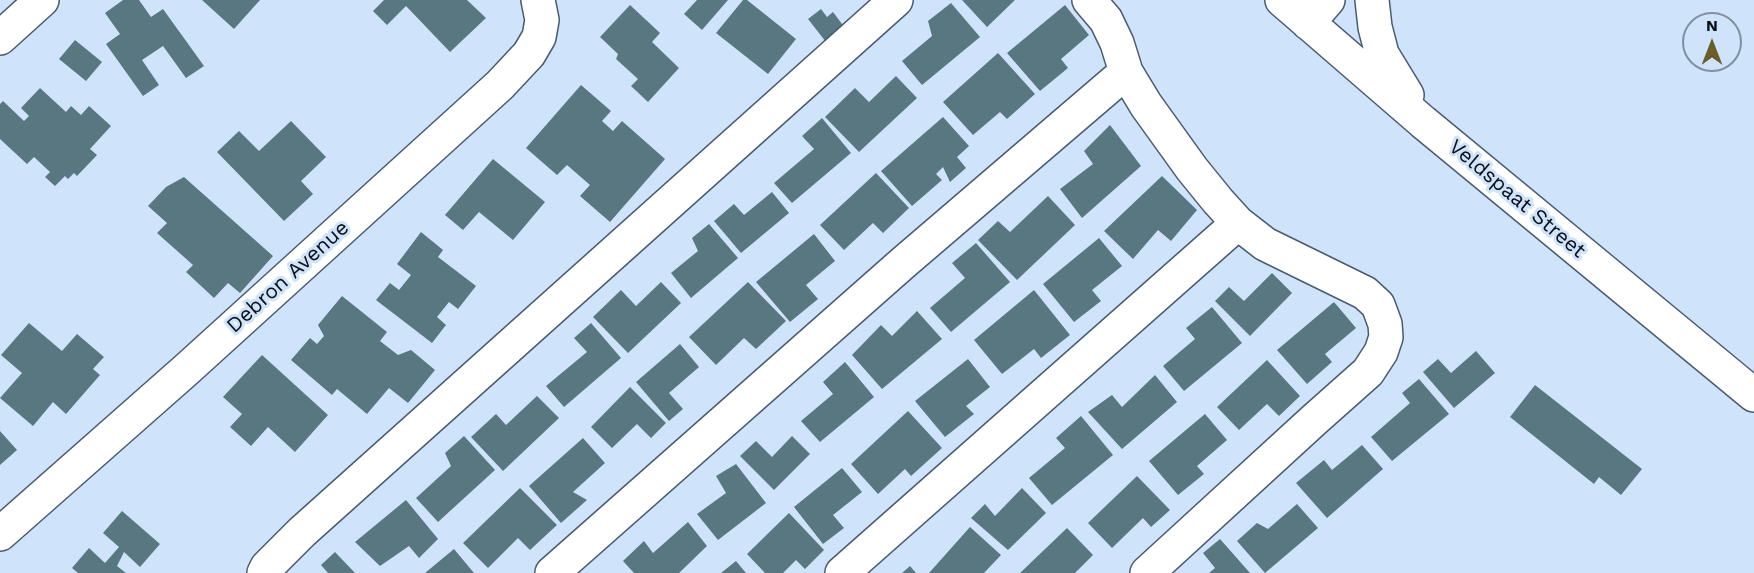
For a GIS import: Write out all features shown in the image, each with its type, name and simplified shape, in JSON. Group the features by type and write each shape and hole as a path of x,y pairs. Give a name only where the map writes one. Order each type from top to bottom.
{"street":[{"path":"0,38 42,0"},
{"name":"Debron Avenue","path":"0,534 195,362 500,85 530,54 539,37 542,20 538,0"},
{"path":"264,573 267,567 310,524 896,0"},
{"path":"1089,0 1106,20 1117,43 1126,72 1146,105 1192,169 1238,223 1265,243 1365,293 1378,305 1385,324 1386,337 1381,352 1368,372 1147,573"},
{"name":"Veldspaat Street","path":"1282,0 1318,11 1424,122 1754,395"},
{"path":"1372,0 1382,54 1424,122"},
{"path":"552,573 903,263 1126,72"},
{"path":"842,573 1238,223"}],"building":[{"path":"123,0 139,0 151,17 163,9 204,66 186,78 163,46 142,60 159,85 143,96 106,44 120,34 105,13"},
{"path":"202,0 260,0 234,29"},
{"path":"384,0 467,0 486,18 450,52 406,6 387,25 373,11"},
{"path":"697,0 728,0 702,30 684,14"},
{"path":"743,0 747,0 796,39 768,74 716,33"},
{"path":"962,0 1015,0 987,27"},
{"path":"951,3 980,37 922,85 902,61 932,36 928,21"},
{"path":"630,5 660,33 652,42 679,68 648,102 631,86 638,79 616,59 618,54 600,37"},
{"path":"1065,5 1089,35 1061,59 1068,68 1040,91 1007,53"},
{"path":"821,9 827,17 833,12 845,28 826,42 808,19"},
{"path":"75,40 102,62 86,81 59,59"},
{"path":"998,53 1035,94 1007,119 1000,112 973,135 943,102"},
{"path":"896,76 917,98 859,152 825,117 855,88 869,102"},
{"path":"581,85 611,111 602,121 613,131 622,121 665,159 610,222 580,196 590,185 567,165 557,175 526,148"},
{"path":"40,88 66,112 71,106 81,115 89,106 111,126 90,149 97,155 77,176 74,173 68,179 65,176 55,186 45,177 50,172 34,157 27,164 0,139 0,104 3,101 24,121 29,116 21,108"},
{"path":"943,117 969,146 957,157 966,168 950,182 943,167 936,174 942,180 912,206 881,171"},
{"path":"822,118 851,153 792,203 774,183 814,149 802,136"},
{"path":"291,121 326,157 301,181 313,194 284,221 217,152 239,131 259,151"},
{"path":"1110,125 1141,166 1082,218 1060,189 1093,164 1084,151"},
{"path":"493,159 545,202 513,240 479,212 463,230 445,215"},
{"path":"876,173 909,208 883,233 873,223 844,250 820,225"},
{"path":"1162,176 1197,210 1171,241 1158,230 1133,259 1104,231"},
{"path":"184,177 273,256 240,293 228,283 214,298 186,272 193,265 157,233 167,223 148,206 166,187"},
{"path":"772,192 789,213 741,253 714,221 734,204 744,215"},
{"path":"1048,196 1075,225 1017,280 978,240 998,221 1010,232"},
{"path":"709,224 738,258 691,298 671,273 698,251 692,238"},
{"path":"421,232 443,250 438,257 476,286 458,309 449,302 437,317 446,325 432,343 376,300 390,283 399,290 411,275 397,264"},
{"path":"814,234 835,261 806,285 818,299 790,322 756,282"},
{"path":"1099,238 1122,266 1092,290 1101,301 1074,322 1043,284"},
{"path":"976,243 1010,282 951,332 930,308 965,278 952,263"},
{"path":"1272,273 1292,293 1250,336 1215,301 1229,287 1244,301"},
{"path":"661,282 681,303 628,353 593,317 621,290 636,306"},
{"path":"748,282 786,321 756,349 744,338 716,365 689,337"},
{"path":"1034,290 1070,335 1041,358 1034,349 1002,374 974,340"},
{"path":"342,296 387,332 380,341 398,355 411,350 435,370 408,403 389,388 367,414 337,389 332,395 291,360 310,338 317,344 324,336 318,325"},
{"path":"1334,302 1356,328 1325,354 1332,362 1307,384 1277,350"},
{"path":"1212,307 1242,343 1184,391 1163,366 1195,339 1186,328"},
{"path":"917,311 942,339 882,389 852,355 881,325 892,336"},
{"path":"29,323 62,351 77,334 104,357 93,369 100,375 66,414 53,402 33,426 0,398 22,373 1,355"},
{"path":"591,323 621,358 564,407 546,386 587,352 574,338"},
{"path":"680,344 699,367 669,393 683,409 669,421 636,382"},
{"path":"1476,351 1495,373 1454,408 1423,372 1438,359 1451,373"},
{"path":"262,355 328,415 295,452 268,427 251,446 230,427 242,414 223,397"},
{"path":"968,359 990,387 966,406 974,414 945,437 915,401"},
{"path":"1267,360 1300,396 1279,416 1267,404 1239,430 1217,407"},
{"path":"845,362 874,397 820,442 801,421 833,394 823,382"},
{"path":"1155,375 1177,402 1122,449 1088,412 1112,395 1122,407"},
{"path":"1419,379 1449,414 1392,461 1371,437 1410,403 1402,393"},
{"path":"1535,385 1642,469 1621,495 1599,477 1594,484 1510,417"},
{"path":"630,387 666,423 651,438 637,424 612,448 591,427"},
{"path":"537,396 559,418 503,471 471,437 496,414 506,425"},
{"path":"908,411 942,448 911,476 905,469 878,494 851,464"},
{"path":"1205,414 1227,440 1197,466 1204,474 1178,495 1149,461"},
{"path":"1081,416 1113,455 1052,505 1029,478 1065,448 1056,438"},
{"path":"0,431 17,450 0,465"},
{"path":"464,436 495,470 438,522 416,498 451,466 445,453"},
{"path":"792,436 810,454 774,490 740,456 756,441 772,457"},
{"path":"583,438 605,463 573,492 587,500 561,523 529,486"},
{"path":"1362,445 1383,469 1327,518 1296,483 1324,460 1332,470"},
{"path":"736,464 766,503 718,540 697,514 726,493 716,476"},
{"path":"842,468 862,492 833,515 844,528 823,544 794,507"},
{"path":"1137,476 1170,510 1151,527 1143,518 1112,548 1088,523"},
{"path":"520,488 557,525 530,550 518,538 488,568 463,543"},
{"path":"1022,488 1046,513 1008,550 971,518 985,504 995,516"},
{"path":"406,500 438,539 419,558 409,546 380,566 355,542"},
{"path":"1297,504 1318,528 1265,573 1237,541 1257,523 1268,529"},
{"path":"122,511 160,544 140,567 124,552 117,566 126,573 78,573 72,568 89,548 105,563 119,547 103,533"},
{"path":"789,513 824,550 805,569 796,560 783,573 765,573 747,554"},
{"path":"688,522 707,546 679,573 634,573 623,561 644,541 653,553"},
{"path":"970,527 1001,555 984,573 929,573"},
{"path":"1067,528 1093,555 1075,573 1020,573"},
{"path":"1220,539 1250,573 1209,573 1215,568 1203,553"},
{"path":"454,549 474,573 425,573"},
{"path":"335,552 355,573 328,573 321,565"},
{"path":"736,561 746,573 721,573"},
{"path":"910,566 916,573 902,573"}]}
